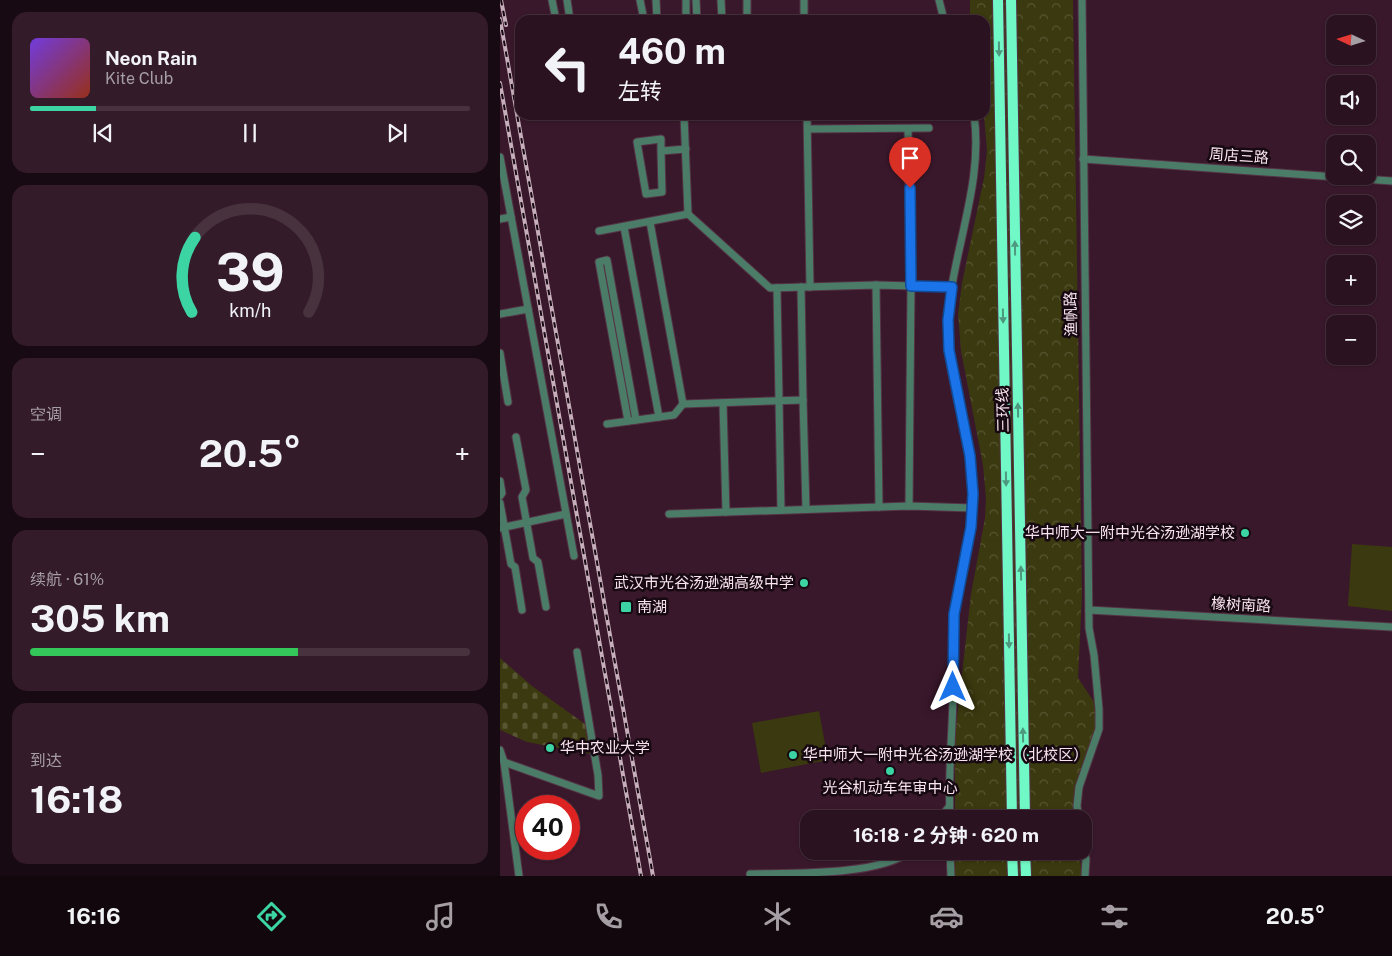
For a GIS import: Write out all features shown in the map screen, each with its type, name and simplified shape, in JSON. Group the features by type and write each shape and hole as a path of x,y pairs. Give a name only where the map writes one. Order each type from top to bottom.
{"highway":[{"name":"三环线","path":"998,0 1012,810"},
{"name":"三环线","path":"1011,0 1025,810"},
{"path":"1012,860 1012,876"},
{"path":"1025,860 1026,876"}],"street":[{"path":"552,0 555,15"},
{"path":"566,0 569,15"},
{"path":"640,0 643,15"},
{"path":"656,0 657,15"},
{"path":"686,0 686,15"},
{"path":"696,0 697,15"},
{"path":"721,0 722,15"},
{"path":"747,0 747,15"},
{"path":"804,0 804,15"},
{"path":"939,0 943,15"},
{"name":"渔帆路","path":"1078,810 1079,787 1099,728 1094,655 1089,628 1082,0"},
{"path":"684,120 688,214 770,288 876,285 952,287"},
{"path":"807,120 810,287"},
{"path":"949,810 954,625 959,587 966,562 973,508 973,482 970,456 949,350 948,320 952,287 974,178 976,136 974,120"},
{"path":"808,129 929,128"},
{"path":"908,129 911,286 909,506"},
{"path":"661,138 661,150 662,192 646,194 637,142 661,138"},
{"path":"661,150 686,149"},
{"path":"500,156 574,556"},
{"name":"周店三路","path":"1083,159 1392,181"},
{"path":"599,232 688,214"},
{"path":"500,219 511,217"},
{"path":"650,222 683,404"},
{"path":"624,227 659,417"},
{"path":"628,421 619,351 607,260 599,262 619,351 636,420"},
{"path":"876,285 879,507"},
{"path":"801,287 806,509"},
{"path":"777,288 782,510"},
{"path":"500,314 528,309"},
{"path":"500,353 508,402"},
{"path":"607,424 674,415 683,404 803,400"},
{"path":"723,402 726,512"},
{"path":"516,437 526,490 522,497 533,558 538,562 546,607"},
{"path":"500,481 502,493 500,496"},
{"path":"500,504 502,527 511,564 515,567 522,610"},
{"path":"669,514 909,506 973,508"},
{"path":"502,527 566,514"},
{"name":"橡树南路","path":"1089,610 1392,627"},
{"path":"504,762 599,796 598,776 577,652"},
{"path":"500,750 504,762 519,876"},
{"path":"946,810 949,807"},
{"path":"750,874 836,872 885,866 899,860"},
{"path":"950,860 951,876"},
{"path":"1085,876 1086,860"}],"green space":[{"path":"970,0 1073,0 1082,594 1078,678 1098,708 1093,747 1078,778 1074,810 955,810 955,736 971,594 985,518 986,499 983,465 961,351 958,314 962,283 984,178 987,151 984,120 990,120 990,15 970,15"},
{"path":"1352,544 1392,547 1392,611 1348,606"},
{"path":"500,658 532,686 589,727 596,755 527,742 500,730"},
{"path":"819,711 828,760 761,773 752,723"},
{"path":"954,860 1080,860 1082,876 954,876"}],"railway":[{"path":"501,0 506,25"},
{"path":"500,19 515,103"},
{"path":"500,83 641,876"},
{"path":"518,120 653,876"}],"place":[{"name":"华中师大一附中光谷汤逊湖学校","path":"1245,533"},
{"name":"武汉市光谷汤逊湖高级中学","path":"804,583"},
{"name":"南湖","path":"626,607"},
{"name":"华中农业大学","path":"550,748"},
{"name":"华中师大一附中光谷汤逊湖学校（北校区）","path":"793,755"},
{"name":"光谷机动车年审中心","path":"890,771"}],"route":[{"path":"910,188 911,286 952,287 948,320 950,362 970,456 973,482 973,508 966,562 954,614 953,687"}]}
